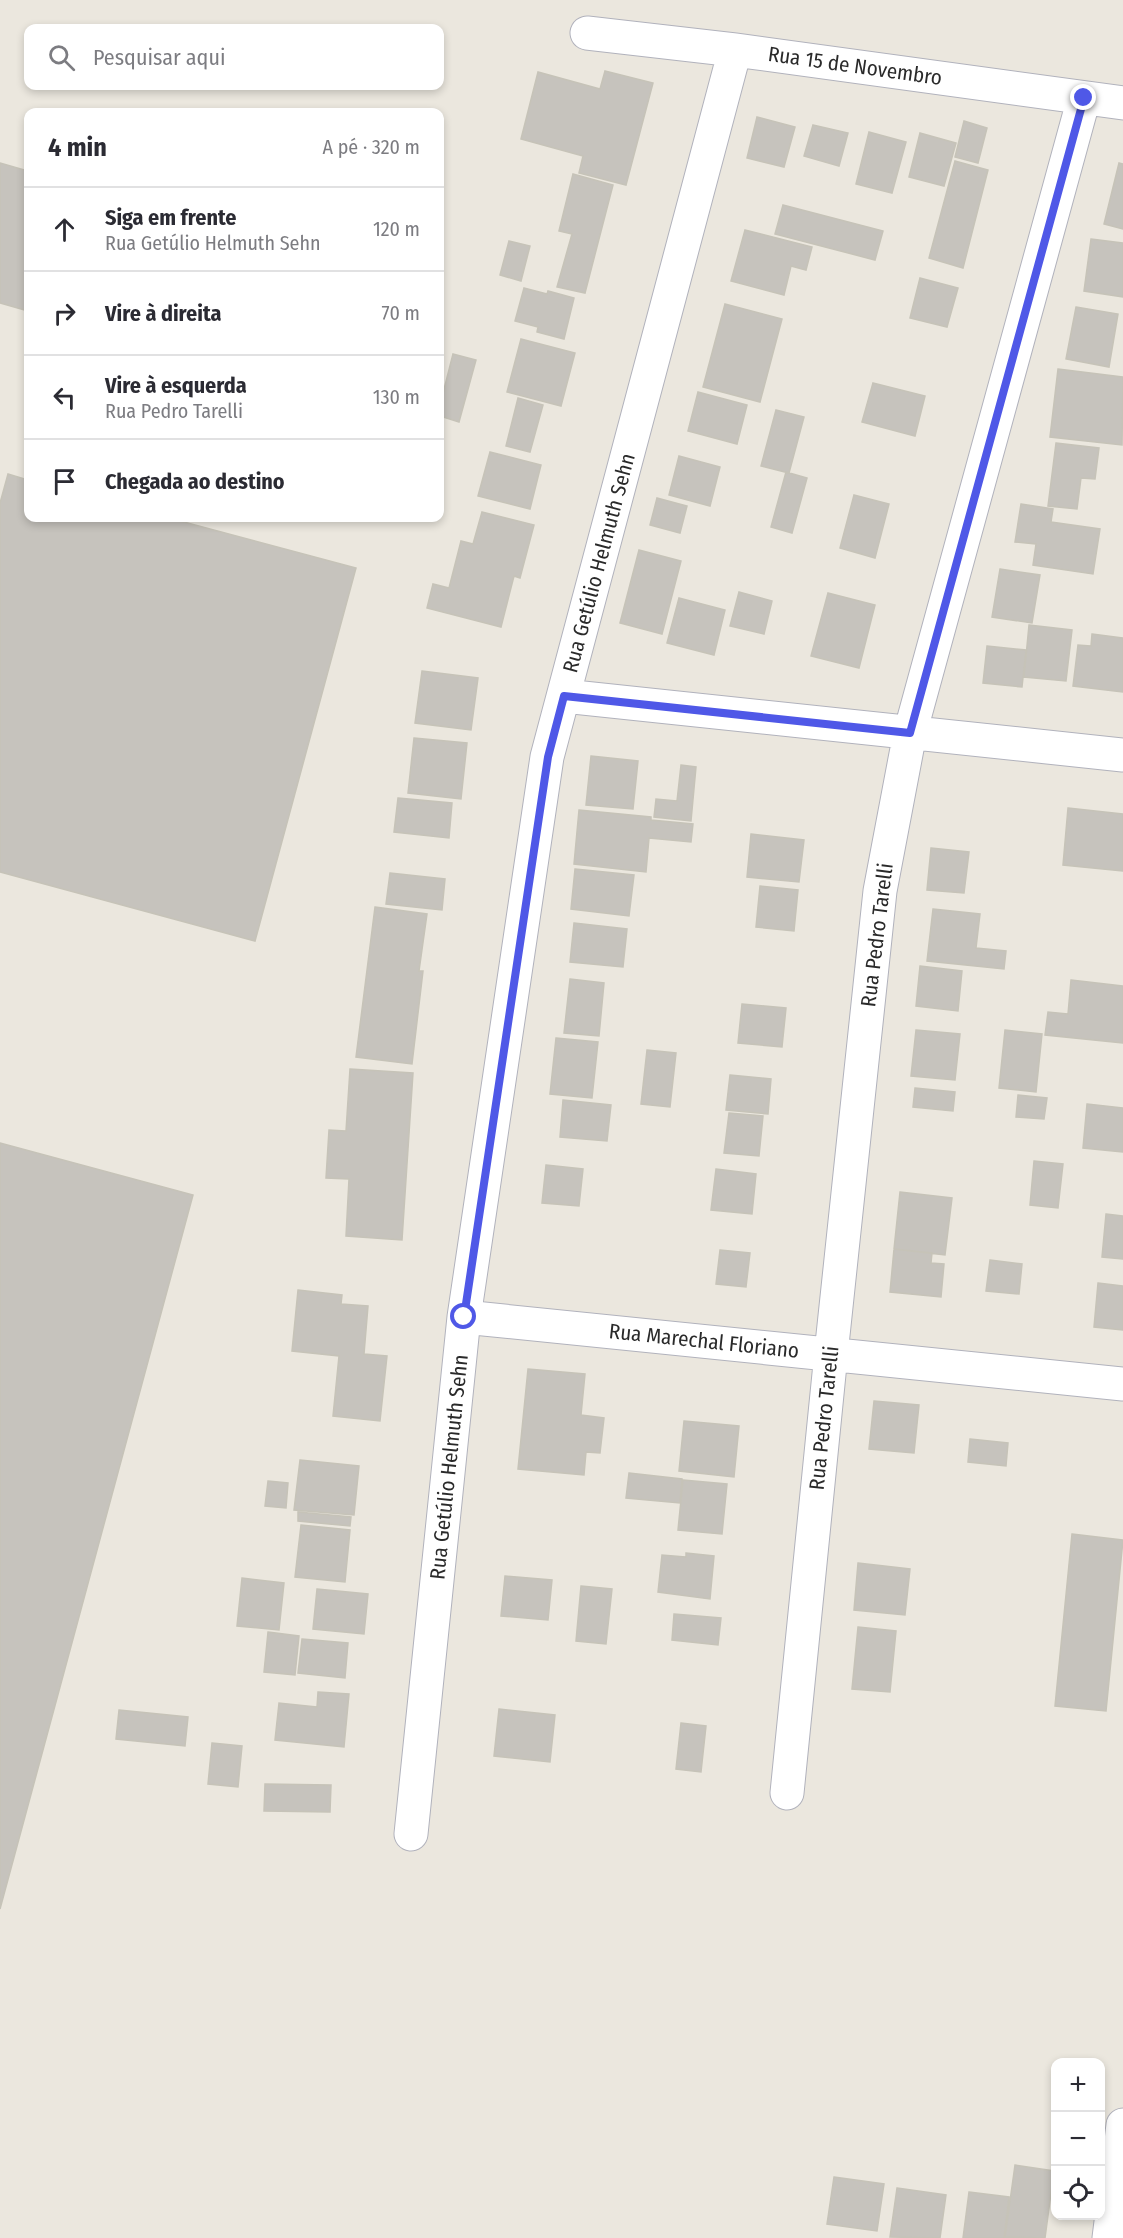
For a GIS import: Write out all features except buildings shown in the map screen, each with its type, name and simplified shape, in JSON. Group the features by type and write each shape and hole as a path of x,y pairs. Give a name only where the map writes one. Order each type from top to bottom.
{"street":[{"name":"Rua 15 de Novembro","path":"587,33 735,50 1123,103"},
{"name":"Rua Getúlio Helmuth Sehn","path":"411,1834 464,1317 548,757 735,50"},
{"name":"Rua Pedro Tarelli","path":"787,1793 880,891 910,733 1084,98"},
{"path":"564,696 1123,755"},
{"name":"Rua Marechal Floriano","path":"464,1317 1123,1384"},
{"path":"1109,2238 1123,2125"}],"route":[{"path":"464,1317 548,757 564,696 910,733 1084,98"}]}
